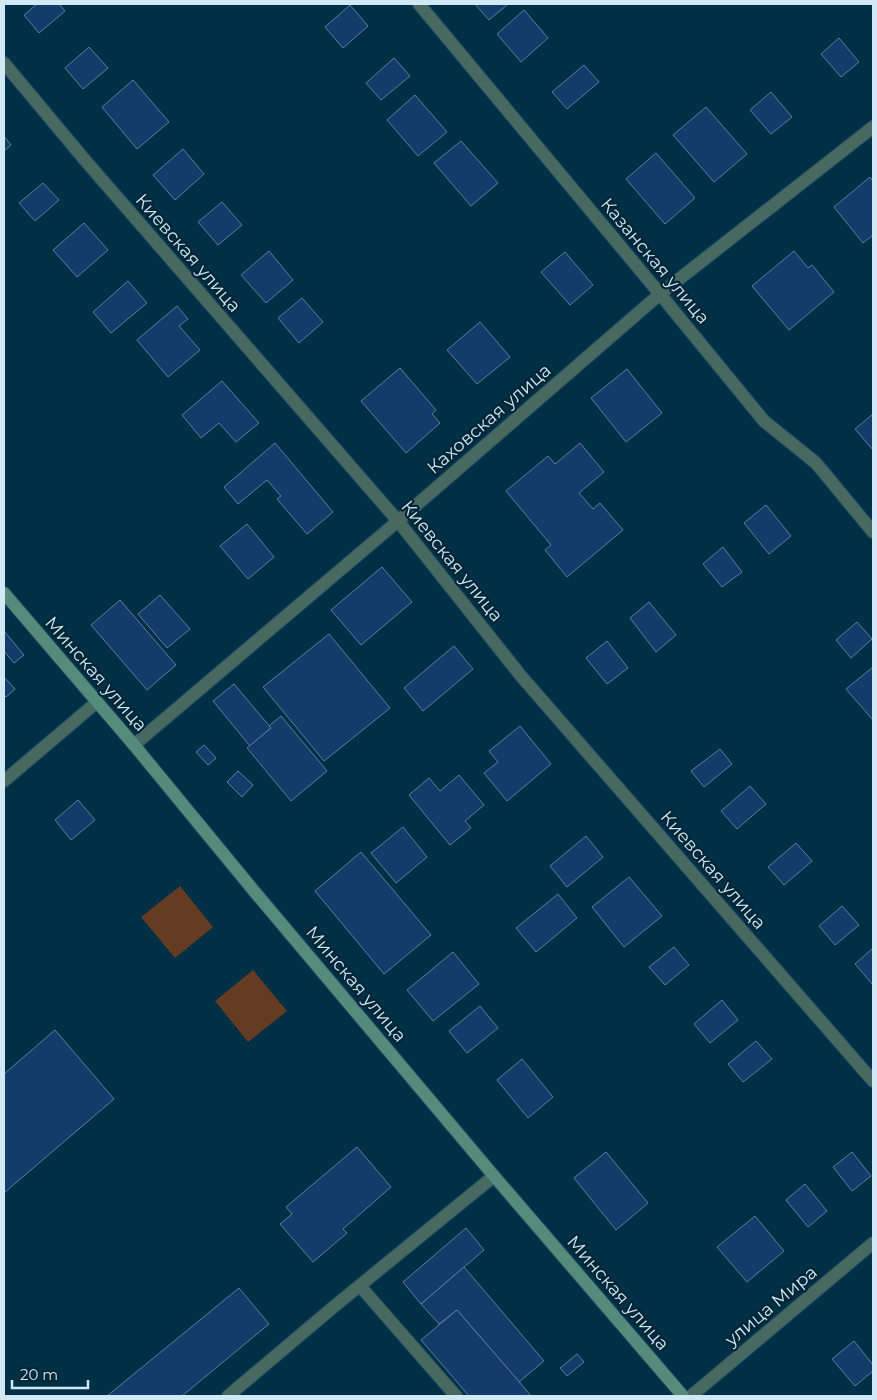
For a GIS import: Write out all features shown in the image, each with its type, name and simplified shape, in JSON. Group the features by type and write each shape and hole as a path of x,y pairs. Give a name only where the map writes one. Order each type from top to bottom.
{"main road":[{"name":"Минская улица","path":"4,593 134,745 248,884 494,1176 683,1396"}],"street":[{"name":"Казанская улица","path":"419,4 764,421 816,464 873,532"},
{"name":"Киевская улица","path":"4,63 91,167 398,521 521,676 873,1081"},
{"name":"Каховская улица","path":"134,745 398,521 660,294 873,127"},
{"path":"4,781 97,702"},
{"path":"228,1396 494,1176"},
{"name":"улица Мира","path":"691,1396 873,1243"},
{"path":"360,1286 456,1396"}],"shaded area":[{"path":"180,886 213,927 175,958 141,917"},
{"path":"253,970 287,1011 248,1042 215,1001"}],"building":[{"path":"37,4 59,4 65,11 39,33 24,15"},
{"path":"475,4 508,4 489,20"},
{"path":"350,5 368,26 343,48 325,27"},
{"path":"524,10 548,38 521,62 497,34"},
{"path":"839,38 859,62 841,77 821,54"},
{"path":"89,47 108,68 83,89 65,68"},
{"path":"394,58 410,76 381,100 366,83"},
{"path":"584,65 599,82 567,109 552,92"},
{"path":"133,80 169,122 137,149 102,107"},
{"path":"771,92 792,117 771,134 750,110"},
{"path":"415,95 447,132 418,156 387,120"},
{"path":"706,107 747,154 714,182 673,135"},
{"path":"4,136 11,145 4,151"},
{"path":"461,141 498,183 471,206 434,163"},
{"path":"183,149 204,174 175,200 153,175"},
{"path":"656,153 695,198 665,224 626,179"},
{"path":"870,177 873,181 873,235 863,243 834,207"},
{"path":"43,183 59,200 35,221 19,203"},
{"path":"222,202 242,225 218,245 198,222"},
{"path":"84,223 108,250 77,277 53,250"},
{"path":"269,251 293,280 266,303 241,275"},
{"path":"794,251 808,268 812,265 834,292 789,330 752,286"},
{"path":"565,252 593,285 570,305 541,272"},
{"path":"128,281 147,303 111,333 93,312"},
{"path":"302,298 323,322 299,343 278,318"},
{"path":"177,306 188,319 179,326 200,350 168,377 137,340"},
{"path":"480,322 510,357 477,384 447,350"},
{"path":"400,368 436,410 432,414 440,423 406,453 361,401"},
{"path":"627,369 662,413 626,442 591,398"},
{"path":"222,381 259,423 236,442 219,423 201,438 182,415"},
{"path":"873,414 873,450 855,429"},
{"path":"275,443 333,512 307,534 277,499 281,496 267,480 238,504 224,487"},
{"path":"580,443 604,472 579,493 593,509 600,503 623,530 567,577 545,550 551,545 506,491 548,456 555,464"},
{"path":"766,505 791,536 769,554 744,523"},
{"path":"247,524 274,557 248,579 220,546"},
{"path":"723,547 742,572 722,587 703,564"},
{"path":"382,567 412,602 361,645 331,610"},
{"path":"160,595 190,629 167,648 138,614"},
{"path":"120,600 176,665 147,690 91,625"},
{"path":"649,602 676,635 656,652 630,618"},
{"path":"857,622 872,639 851,658 836,640"},
{"path":"4,631 24,655 14,663 4,651"},
{"path":"329,634 390,708 324,761 263,687"},
{"path":"607,641 628,668 607,684 586,658"},
{"path":"454,646 473,669 423,711 404,688"},
{"path":"873,667 873,720 846,689"},
{"path":"4,677 15,689 6,697 4,695"},
{"path":"234,684 271,728 250,746 213,701"},
{"path":"281,716 327,771 291,801 247,748 271,728 269,726"},
{"path":"520,726 551,764 507,801 484,773 498,762 489,751"},
{"path":"204,745 216,758 208,765 196,752"},
{"path":"720,749 732,764 704,787 691,771"},
{"path":"238,771 253,785 242,797 227,782"},
{"path":"459,775 484,805 465,821 471,828 450,845 409,795 429,778 440,791"},
{"path":"750,786 766,804 737,829 721,811"},
{"path":"78,800 95,820 71,840 55,820"},
{"path":"403,827 427,857 396,883 371,853"},
{"path":"586,836 603,857 567,887 550,866"},
{"path":"796,843 812,861 784,885 768,867"},
{"path":"361,852 431,935 384,974 315,891"},
{"path":"629,877 662,916 624,947 592,907"},
{"path":"558,894 577,918 536,952 516,928"},
{"path":"842,906 859,925 835,945 819,926"},
{"path":"674,947 689,965 665,985 649,967"},
{"path":"873,948 873,985 855,964"},
{"path":"453,952 479,984 433,1021 407,990"},
{"path":"722,1000 738,1020 710,1043 694,1024"},
{"path":"480,1006 498,1028 467,1053 449,1031"},
{"path":"55,1030 114,1099 4,1193 4,1074"},
{"path":"756,1041 772,1059 743,1082 728,1064"},
{"path":"522,1059 553,1097 528,1118 497,1080"},
{"path":"357,1147 391,1187 343,1229 347,1233 313,1262 280,1224 292,1214 286,1207"},
{"path":"606,1152 648,1203 616,1230 574,1178"},
{"path":"852,1152 871,1176 852,1191 833,1167"},
{"path":"805,1184 827,1211 808,1227 786,1200"},
{"path":"755,1216 784,1251 747,1282 717,1247"},
{"path":"466,1228 484,1250 421,1304 403,1282"},
{"path":"464,1267 544,1361 519,1382 457,1310 439,1324 421,1304"},
{"path":"239,1288 269,1324 182,1396 107,1396"},
{"path":"457,1310 531,1396 469,1396 421,1340"},
{"path":"854,1341 873,1365 873,1371 855,1386 832,1359"},
{"path":"577,1354 584,1362 567,1376 560,1368"}]}
